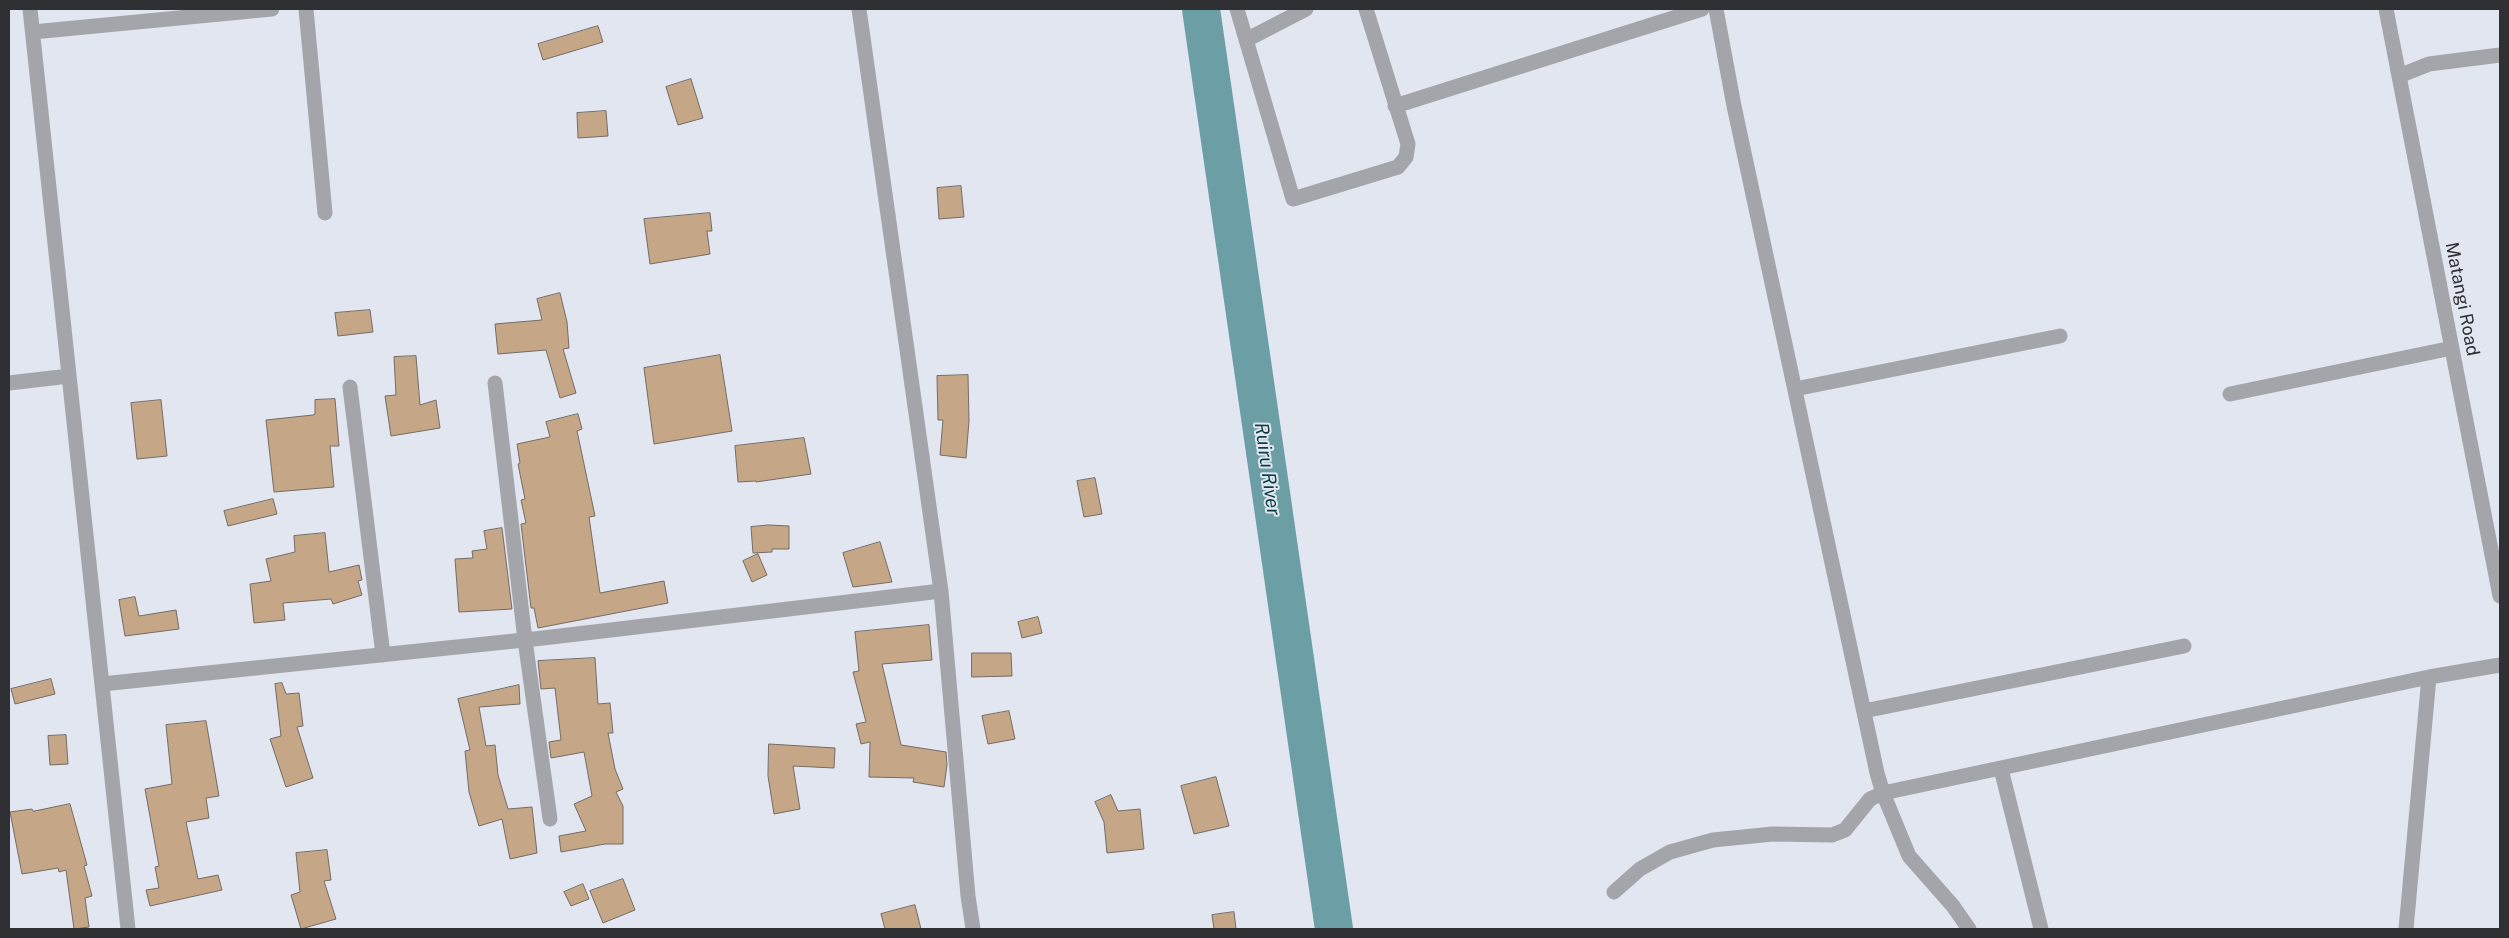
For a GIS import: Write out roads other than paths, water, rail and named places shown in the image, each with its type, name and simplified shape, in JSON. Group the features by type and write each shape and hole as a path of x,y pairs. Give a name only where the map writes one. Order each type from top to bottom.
{"street":[{"path":"30,9 128,929"},
{"path":"32,32 272,9"},
{"path":"306,9 325,214"},
{"path":"859,9 941,591 968,896 973,929"},
{"path":"1237,9 1293,199 1398,167 1406,157 1408,144 1366,9"},
{"path":"1246,40 1306,9"},
{"path":"1395,106 1702,9"},
{"path":"1716,9 1734,106 1883,793 1908,856 1953,906 1969,929"},
{"name":"Matangi Road","path":"2386,9 2500,596"},
{"path":"2400,76 2429,64 2500,55"},
{"path":"1795,390 2060,336"},
{"path":"2230,394 2452,348"},
{"path":"9,383 70,376"},
{"path":"495,383 525,640 550,819"},
{"path":"350,387 383,655"},
{"path":"102,684 525,640 941,591"},
{"path":"1864,711 2184,646"},
{"path":"1614,892 1640,869 1670,852 1713,840 1773,834 1832,834 1845,830 1870,799 1883,793 2429,677 2500,665"},
{"path":"2406,929 2429,677"},
{"path":"2002,769 2041,929"}],"waterway":[{"name":"Ruiru River","path":"1201,9 1334,929"}]}
